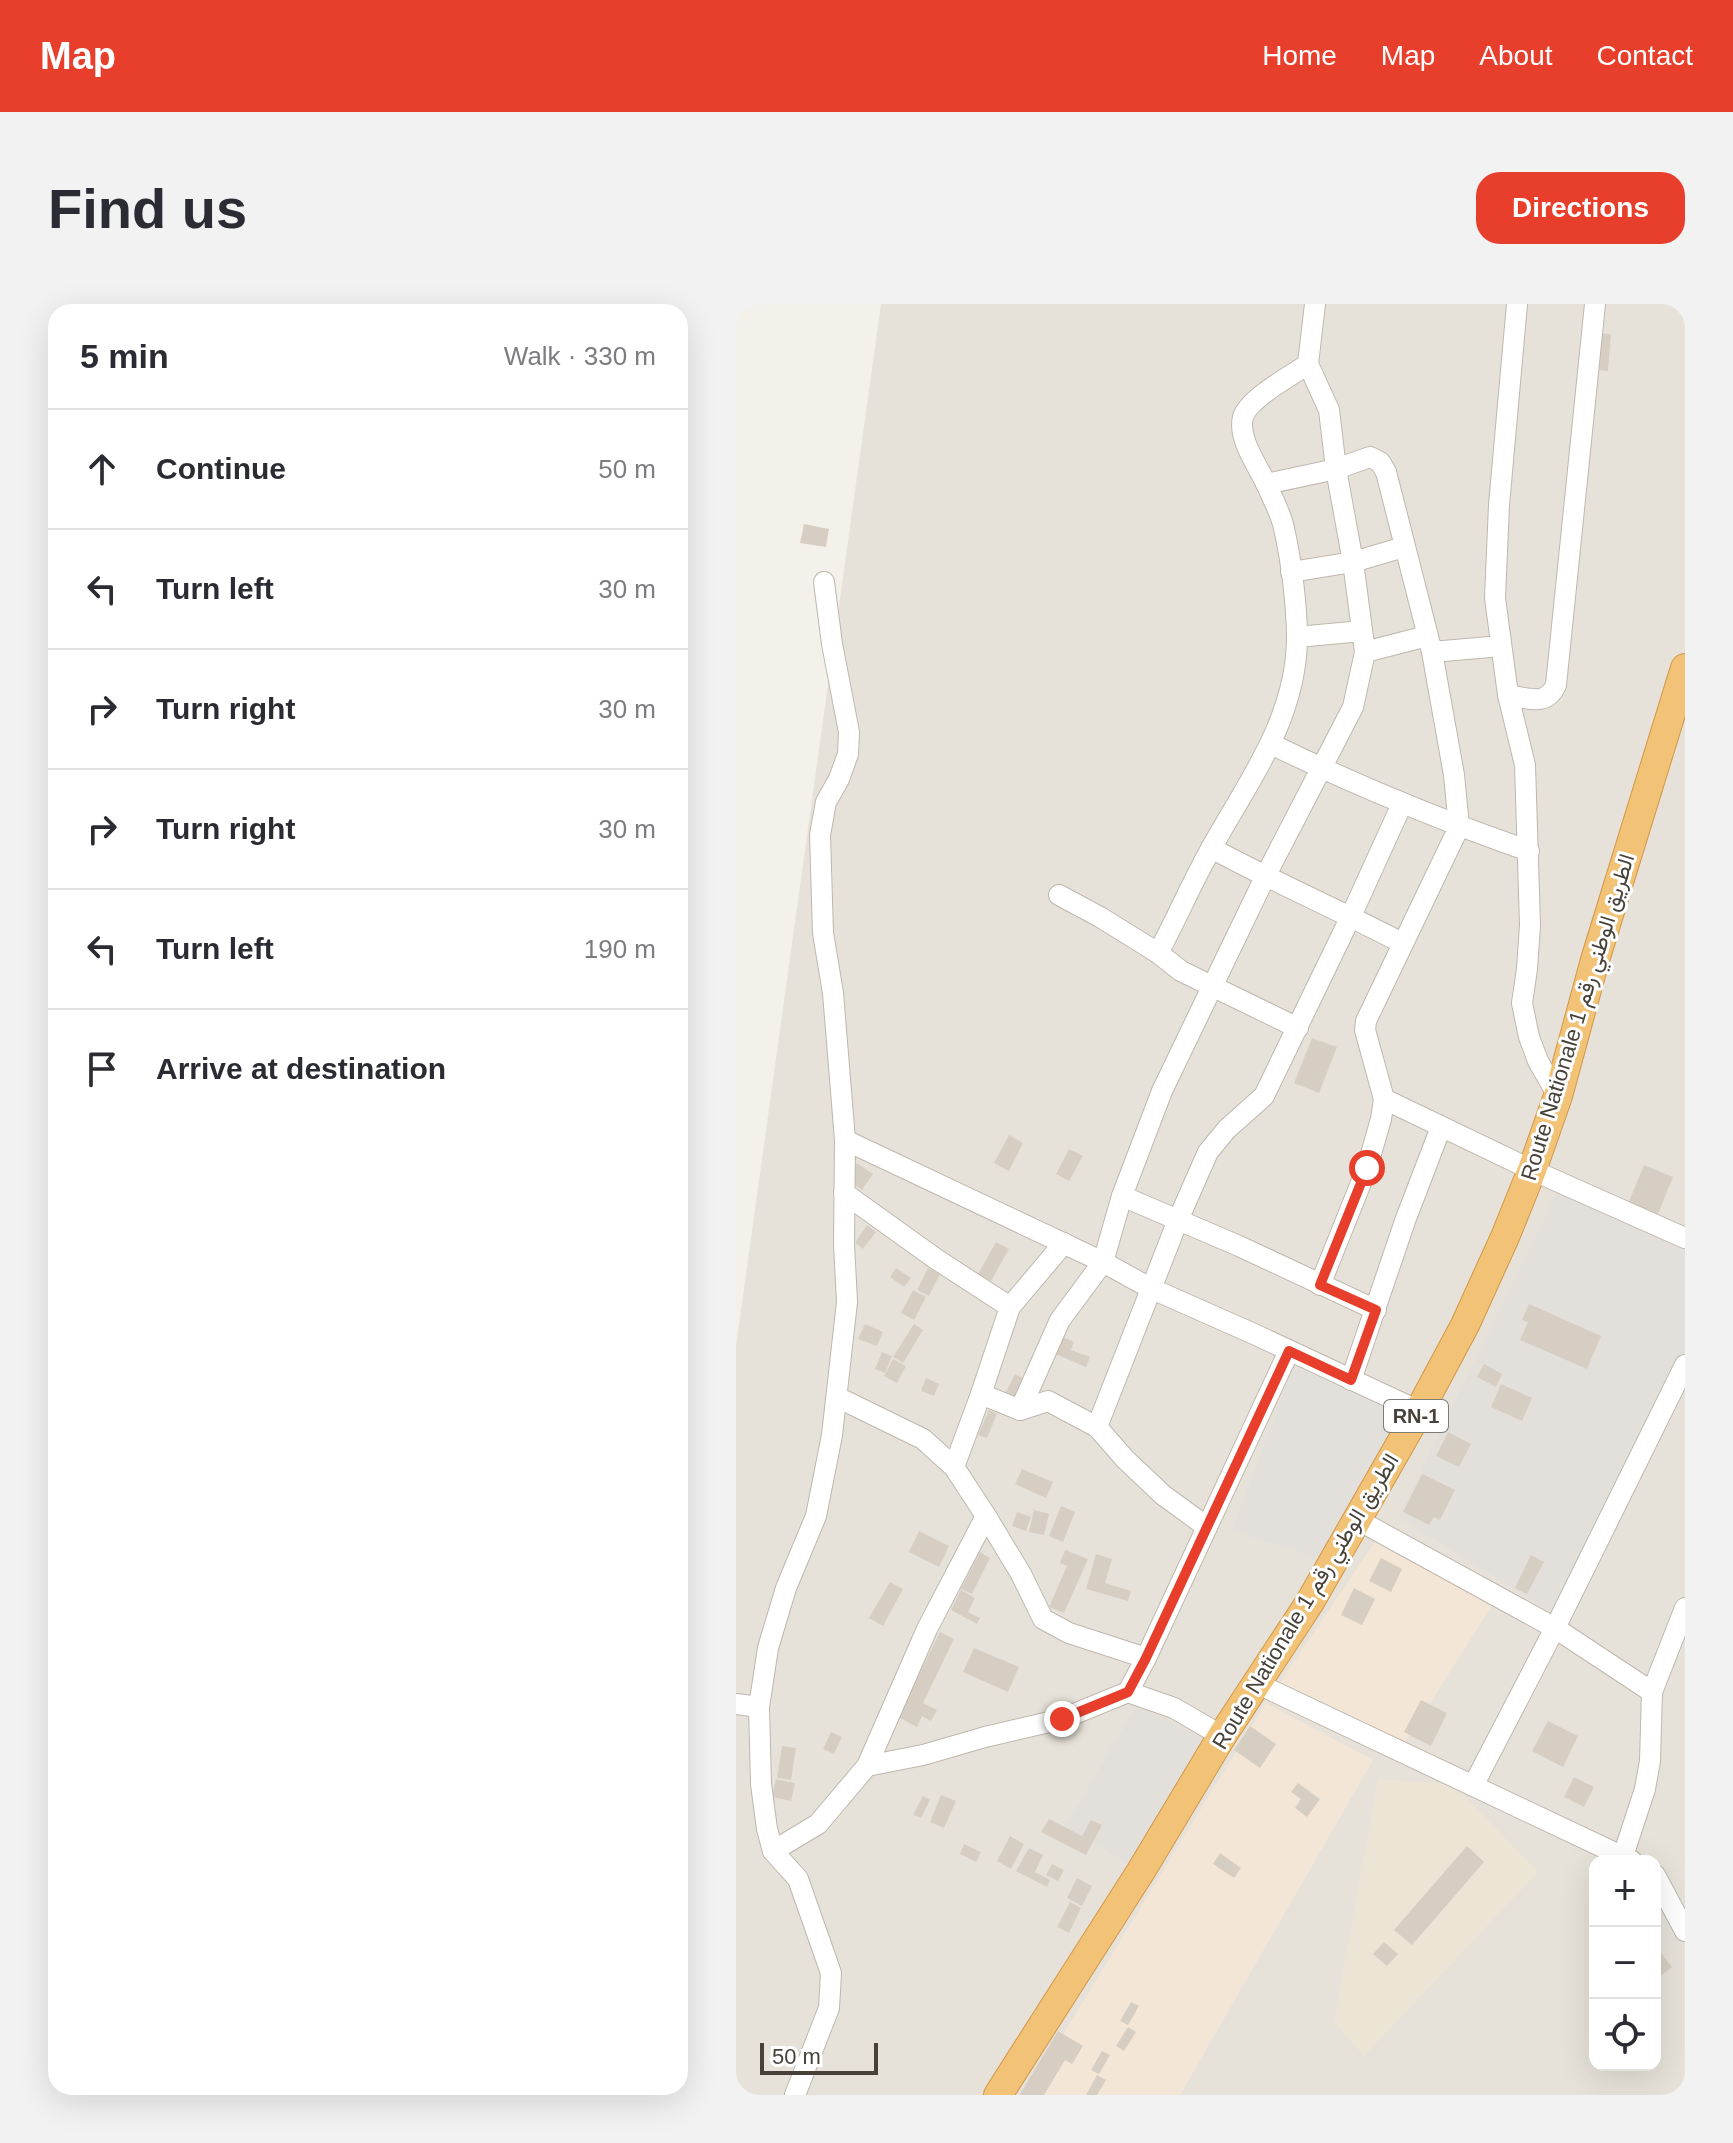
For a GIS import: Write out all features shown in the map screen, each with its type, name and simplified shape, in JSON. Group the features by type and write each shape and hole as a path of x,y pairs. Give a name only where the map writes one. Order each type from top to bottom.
{"highway":[{"name":"Route Nationale الطريق الوطني رقم 1","path":"998,2095 1141,1871 1222,1736 1310,1602 1465,1325 1505,1237 1558,1096 1600,945 1685,668"}],"street":[{"path":"1020,1410 1060,1320 1103,1262 1122,1196 1162,1091 1265,877 1353,707 1365,652 1329,410 1308,364 1315,304"},
{"path":"1517,304 1499,505 1495,598 1508,695 1525,765 1529,940 1522,1003 1538,1061 1558,1096"},
{"path":"1508,695 1540,700 1551,695 1556,685 1595,304"},
{"path":"1158,953 1211,848 1271,744 1290,694 1297,637 1291,572 1282,522 1253,461 1243,432 1243,419 1249,406 1308,364"},
{"path":"1266,484 1336,469 1370,457 1380,462 1386,472 1430,644 1454,775 1459,827 1366,1021 1365,1030 1384,1099 1381,1119 1367,1168 1320,1285"},
{"path":"1291,572 1353,562 1404,547"},
{"path":"795,2095 829,2008 831,1973 798,1879 773,1851 767,1829 761,1784 759,1707 768,1648 786,1588 816,1516 837,1397 847,1302 845,1140 833,993 823,933 820,835 826,802 848,754 849,732 824,582"},
{"path":"1297,637 1362,631"},
{"path":"1365,652 1430,644 1501,646"},
{"path":"1271,744 1402,804 1529,851"},
{"path":"1097,1427 1150,1288 1208,1152 1227,1129 1264,1096 1402,804"},
{"path":"1211,848 1402,943"},
{"path":"1059,895 1158,953 1181,971 1298,1028"},
{"path":"1384,1099 1532,1170 1685,1238"},
{"path":"1351,1380 1405,1221 1441,1127"},
{"path":"845,1140 1064,1243 1150,1288 1419,1411"},
{"path":"844,1193 1010,1307"},
{"path":"1122,1196 1376,1310"},
{"path":"954,1467 1010,1307 1064,1243"},
{"path":"867,1766 923,1755 1062,1719 1128,1692 1289,1351"},
{"path":"1473,1786 1685,1365"},
{"path":"981,1394 1020,1410 1048,1401 1097,1427 1163,1495 1207,1527"},
{"path":"837,1397 923,1439 954,1467 1021,1574 1043,1619 1069,1633 1146,1658"},
{"path":"773,1851 818,1824 867,1766 927,1629 986,1516"},
{"path":"1358,1520 1555,1628 1652,1692"},
{"path":"1628,1855 1650,1761 1652,1692 1685,1608"},
{"path":"1256,1683 1621,1855"},
{"path":"1128,1692 1174,1708 1222,1736"},
{"path":"736,1704 759,1707"},
{"path":"1661,1886 1685,1931"}],"shaded area":[{"path":"881,304 1685,304 1685,2095 736,2095 736,1346"},
{"path":"1561,1184 1685,1246 1685,1359 1561,1618 1398,1517"},
{"path":"1293,1366 1405,1415 1322,1558 1232,1531"},
{"path":"1387,1524 1503,1588 1406,1741 1362,1729 1279,1684"},
{"path":"1266,1703 1373,1760 1180,2095 1026,2095"},
{"path":"1136,1706 1207,1739 1134,1867 1065,1827"},
{"path":"1378,1779 1453,1784 1538,1872 1364,2056 1334,2022"}],"building":[{"path":"1598,333 1611,334 1608,371 1595,370"},
{"path":"804,524 829,529 826,547 800,543"},
{"path":"1312,1038 1337,1047 1319,1093 1294,1083"},
{"path":"1009,1135 1023,1143 1009,1171 994,1163"},
{"path":"1069,1149 1083,1156 1069,1181 1056,1174"},
{"path":"857,1163 873,1174 862,1190 846,1179"},
{"path":"1644,1165 1673,1177 1657,1216 1628,1204"},
{"path":"867,1225 876,1232 863,1249 855,1243"},
{"path":"996,1242 1009,1249 991,1281 978,1274"},
{"path":"896,1268 911,1278 904,1287 890,1277"},
{"path":"928,1268 940,1274 929,1296 917,1290"},
{"path":"913,1290 926,1297 914,1320 901,1313"},
{"path":"1529,1304 1601,1336 1587,1369 1520,1340 1528,1322 1522,1320"},
{"path":"865,1324 883,1332 877,1346 858,1339"},
{"path":"914,1324 923,1330 903,1363 893,1357"},
{"path":"1060,1336 1074,1342 1071,1350 1090,1357 1086,1367 1053,1353"},
{"path":"882,1352 892,1356 885,1373 875,1369"},
{"path":"893,1359 906,1366 897,1383 884,1376"},
{"path":"1484,1364 1502,1374 1496,1387 1477,1377"},
{"path":"1015,1374 1025,1379 1014,1401 1004,1396"},
{"path":"926,1378 939,1384 934,1396 921,1391"},
{"path":"1501,1384 1532,1398 1522,1421 1491,1407"},
{"path":"989,1410 997,1414 987,1438 978,1435"},
{"path":"1448,1432 1471,1444 1459,1467 1436,1456"},
{"path":"1022,1469 1053,1482 1046,1498 1015,1484"},
{"path":"1422,1474 1455,1490 1440,1520 1434,1517 1429,1525 1403,1512"},
{"path":"1061,1506 1075,1512 1063,1542 1049,1536"},
{"path":"1034,1510 1049,1514 1044,1535 1029,1532"},
{"path":"1017,1512 1031,1517 1026,1531 1012,1526"},
{"path":"919,1531 949,1546 939,1567 909,1552"},
{"path":"1065,1550 1088,1559 1064,1613 1049,1607 1067,1566 1060,1563"},
{"path":"980,1552 990,1558 972,1594 961,1589"},
{"path":"1096,1554 1112,1559 1105,1583 1131,1591 1128,1601 1086,1589"},
{"path":"1531,1555 1544,1562 1527,1594 1515,1588"},
{"path":"1381,1558 1402,1569 1391,1592 1369,1581"},
{"path":"890,1582 903,1589 883,1626 869,1618"},
{"path":"1354,1588 1375,1599 1362,1625 1341,1615"},
{"path":"961,1590 975,1598 968,1612 980,1618 977,1624 951,1610"},
{"path":"940,1632 954,1639 923,1703 937,1710 931,1721 922,1716 917,1727 898,1717"},
{"path":"974,1648 1019,1667 1008,1692 963,1672"},
{"path":"1421,1700 1447,1713 1431,1746 1404,1732"},
{"path":"1548,1721 1578,1736 1563,1767 1532,1751"},
{"path":"1250,1726 1276,1744 1260,1768 1234,1750"},
{"path":"831,1732 842,1737 834,1754 823,1749"},
{"path":"782,1746 796,1748 791,1780 777,1778"},
{"path":"1574,1777 1594,1787 1584,1807 1564,1797"},
{"path":"776,1779 795,1783 791,1801 772,1797"},
{"path":"1298,1783 1320,1799 1307,1817 1295,1808 1301,1799 1291,1792"},
{"path":"941,1795 956,1801 944,1828 930,1822"},
{"path":"923,1796 930,1800 921,1818 913,1815"},
{"path":"1049,1819 1082,1836 1091,1820 1102,1825 1086,1855 1041,1832"},
{"path":"1010,1836 1024,1844 1011,1869 997,1861"},
{"path":"964,1844 981,1852 976,1862 960,1854"},
{"path":"1467,1846 1484,1862 1412,1945 1394,1930"},
{"path":"1029,1848 1043,1855 1035,1872 1050,1880 1047,1887 1016,1871"},
{"path":"1220,1853 1241,1868 1234,1878 1213,1864"},
{"path":"1052,1864 1064,1870 1058,1881 1046,1875"},
{"path":"1077,1878 1092,1886 1082,1906 1067,1898"},
{"path":"1070,1902 1081,1908 1069,1933 1057,1927"},
{"path":"1384,1942 1398,1954 1387,1966 1373,1954"},
{"path":"1661,1953 1672,1967 1661,1975"},
{"path":"1131,2002 1139,2006 1128,2025 1120,2021"},
{"path":"1128,2027 1136,2032 1124,2051 1116,2046"},
{"path":"1058,2031 1083,2046 1072,2064 1065,2060 1044,2095 1020,2094"},
{"path":"1102,2051 1110,2055 1099,2074 1091,2070"},
{"path":"1097,2075 1106,2080 1097,2095 1086,2095"}],"route":[{"path":"1062,1719 1128,1692 1289,1351 1351,1380 1376,1310 1320,1285 1367,1168"}]}
